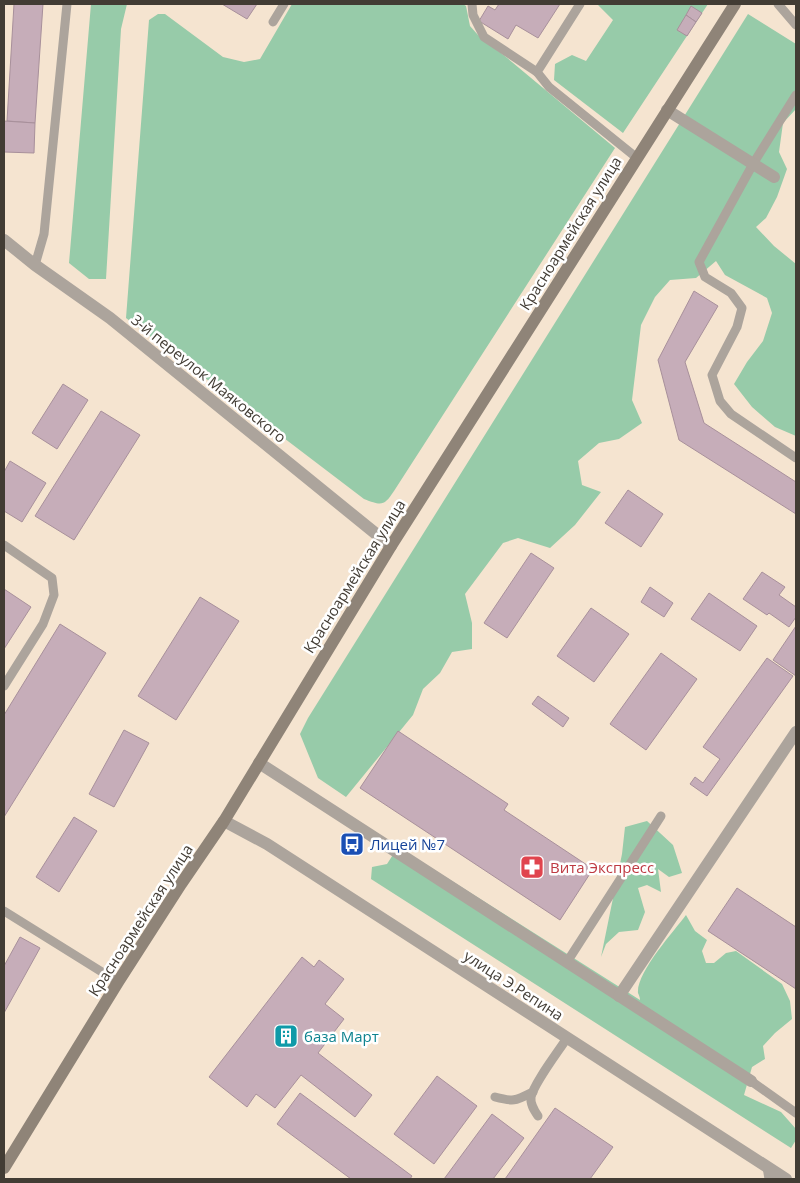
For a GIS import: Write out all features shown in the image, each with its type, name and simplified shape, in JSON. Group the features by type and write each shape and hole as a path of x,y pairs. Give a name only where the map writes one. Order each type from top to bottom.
{"main road":[{"name":"Красноармейская улица","path":"4,1168 118,982 224,821 391,546 735,4"}],"street":[{"path":"667,110 774,177"},
{"name":"3-й переулок Маяковского","path":"4,240 35,265 110,318 391,546"},
{"path":"619,996 796,732"},
{"path":"259,763 751,1081"},
{"name":"улица Э.Репина","path":"224,821 267,844 567,1038 768,1173 786,1179"}],"lane":[{"path":"35,265 44,234 67,4"},
{"path":"273,22 284,4"},
{"path":"472,4 473,16 484,37 538,72 550,87 637,158"},
{"path":"538,72 580,4"},
{"path":"778,4 796,25"},
{"path":"796,94 753,164 699,262 705,277 731,293 742,308 737,328 712,375 720,401 731,414 796,458"},
{"path":"4,545 52,578 54,595 43,624 4,686"},
{"path":"567,962 661,816"},
{"path":"4,911 118,982"},
{"path":"538,1116 532,1107 531,1098 533,1092 567,1038"},
{"path":"751,1081 796,1114"},
{"path":"495,1097 511,1101 533,1092"}],"green space":[{"path":"91,4 127,4 121,29 106,279 89,279 69,263"},
{"path":"292,4 463,4 466,6 470,26 478,35 615,148 394,491 388,500 379,504 364,499 126,318 149,20 158,14 165,14 223,57 244,62 260,59"},
{"path":"599,4 708,4 623,133 554,80 555,64 572,55 586,61 613,20"},
{"path":"748,14 796,44 796,109 783,123 779,152 787,169 777,197 766,218 756,227 774,246 796,264 796,436 775,427 752,407 734,384 747,362 763,341 772,313 767,298 725,275 716,261 696,278 670,280 655,297 641,325 632,400 642,423 619,439 599,443 578,461 582,485 601,492 575,525 550,548 518,538 503,543 465,594 472,623 472,649 452,652 440,673 423,689 413,715 346,797 318,778 300,734 308,718"},
{"path":"647,821 673,845 682,873 669,877 658,869 661,892 647,885 638,888 645,912 638,930 619,932 606,944 601,957 622,854 625,827"},
{"path":"398,847 640,1000 638,993 643,975 657,952 686,915 695,931 707,940 702,951 706,963 714,963 726,953 736,951 782,984 790,1001 792,1019 763,1046 765,1059 752,1067 744,1095 781,1112 796,1129 796,1140 791,1148 371,879 372,867 387,864"}],"building":[{"path":"14,4 43,4 35,123 7,121"},
{"path":"222,4 257,4 247,19"},
{"path":"499,4 560,4 538,38 516,25 508,39 479,21 488,6 495,10"},
{"path":"691,6 702,13 696,22 686,15"},
{"path":"686,15 696,22 687,36 677,30"},
{"path":"4,121 35,123 34,153 4,152"},
{"path":"694,291 718,306 685,362 704,423 796,482 796,514 679,440 658,360"},
{"path":"63,384 88,400 57,449 32,433"},
{"path":"101,411 140,435 74,540 35,516"},
{"path":"10,461 46,483 22,522 4,511 4,472"},
{"path":"628,490 663,514 641,547 605,523"},
{"path":"531,553 554,568 507,638 484,623"},
{"path":"762,572 785,587 779,595 796,607 796,617 789,627 769,613 767,615 743,599"},
{"path":"650,587 673,603 664,617 641,602"},
{"path":"4,589 31,607 4,649"},
{"path":"709,593 757,626 740,651 691,619"},
{"path":"200,597 239,621 176,720 138,696"},
{"path":"591,608 629,634 594,682 557,656"},
{"path":"60,624 106,653 4,817 4,715"},
{"path":"796,626 796,676 773,660"},
{"path":"661,653 697,679 646,750 610,724"},
{"path":"767,658 793,676 707,796 690,784 695,777 703,783 720,759 703,747"},
{"path":"538,696 569,718 563,727 532,704"},
{"path":"124,730 149,743 114,807 89,794"},
{"path":"398,731 508,804 504,810 593,869 560,920 360,788"},
{"path":"74,817 97,831 59,892 36,877"},
{"path":"737,888 796,927 796,989 708,931"},
{"path":"20,937 40,948 4,1013 4,966"},
{"name":"база Март","path":"302,957 314,967 319,960 344,979 325,1004 344,1019 318,1053 372,1095 355,1117 301,1075 275,1108 256,1094 247,1107 209,1077"},
{"path":"437,1076 477,1106 434,1164 394,1134"},
{"path":"300,1093 412,1176 410,1179 351,1179 277,1124"},
{"path":"555,1108 613,1147 590,1179 505,1179"},
{"path":"492,1114 524,1138 493,1179 444,1179"}],"place":[{"name":"Лицей №7","path":"352,844"},
{"name":"Вита Экспресс","path":"532,867"},
{"name":"база Март","path":"286,1036"}]}
